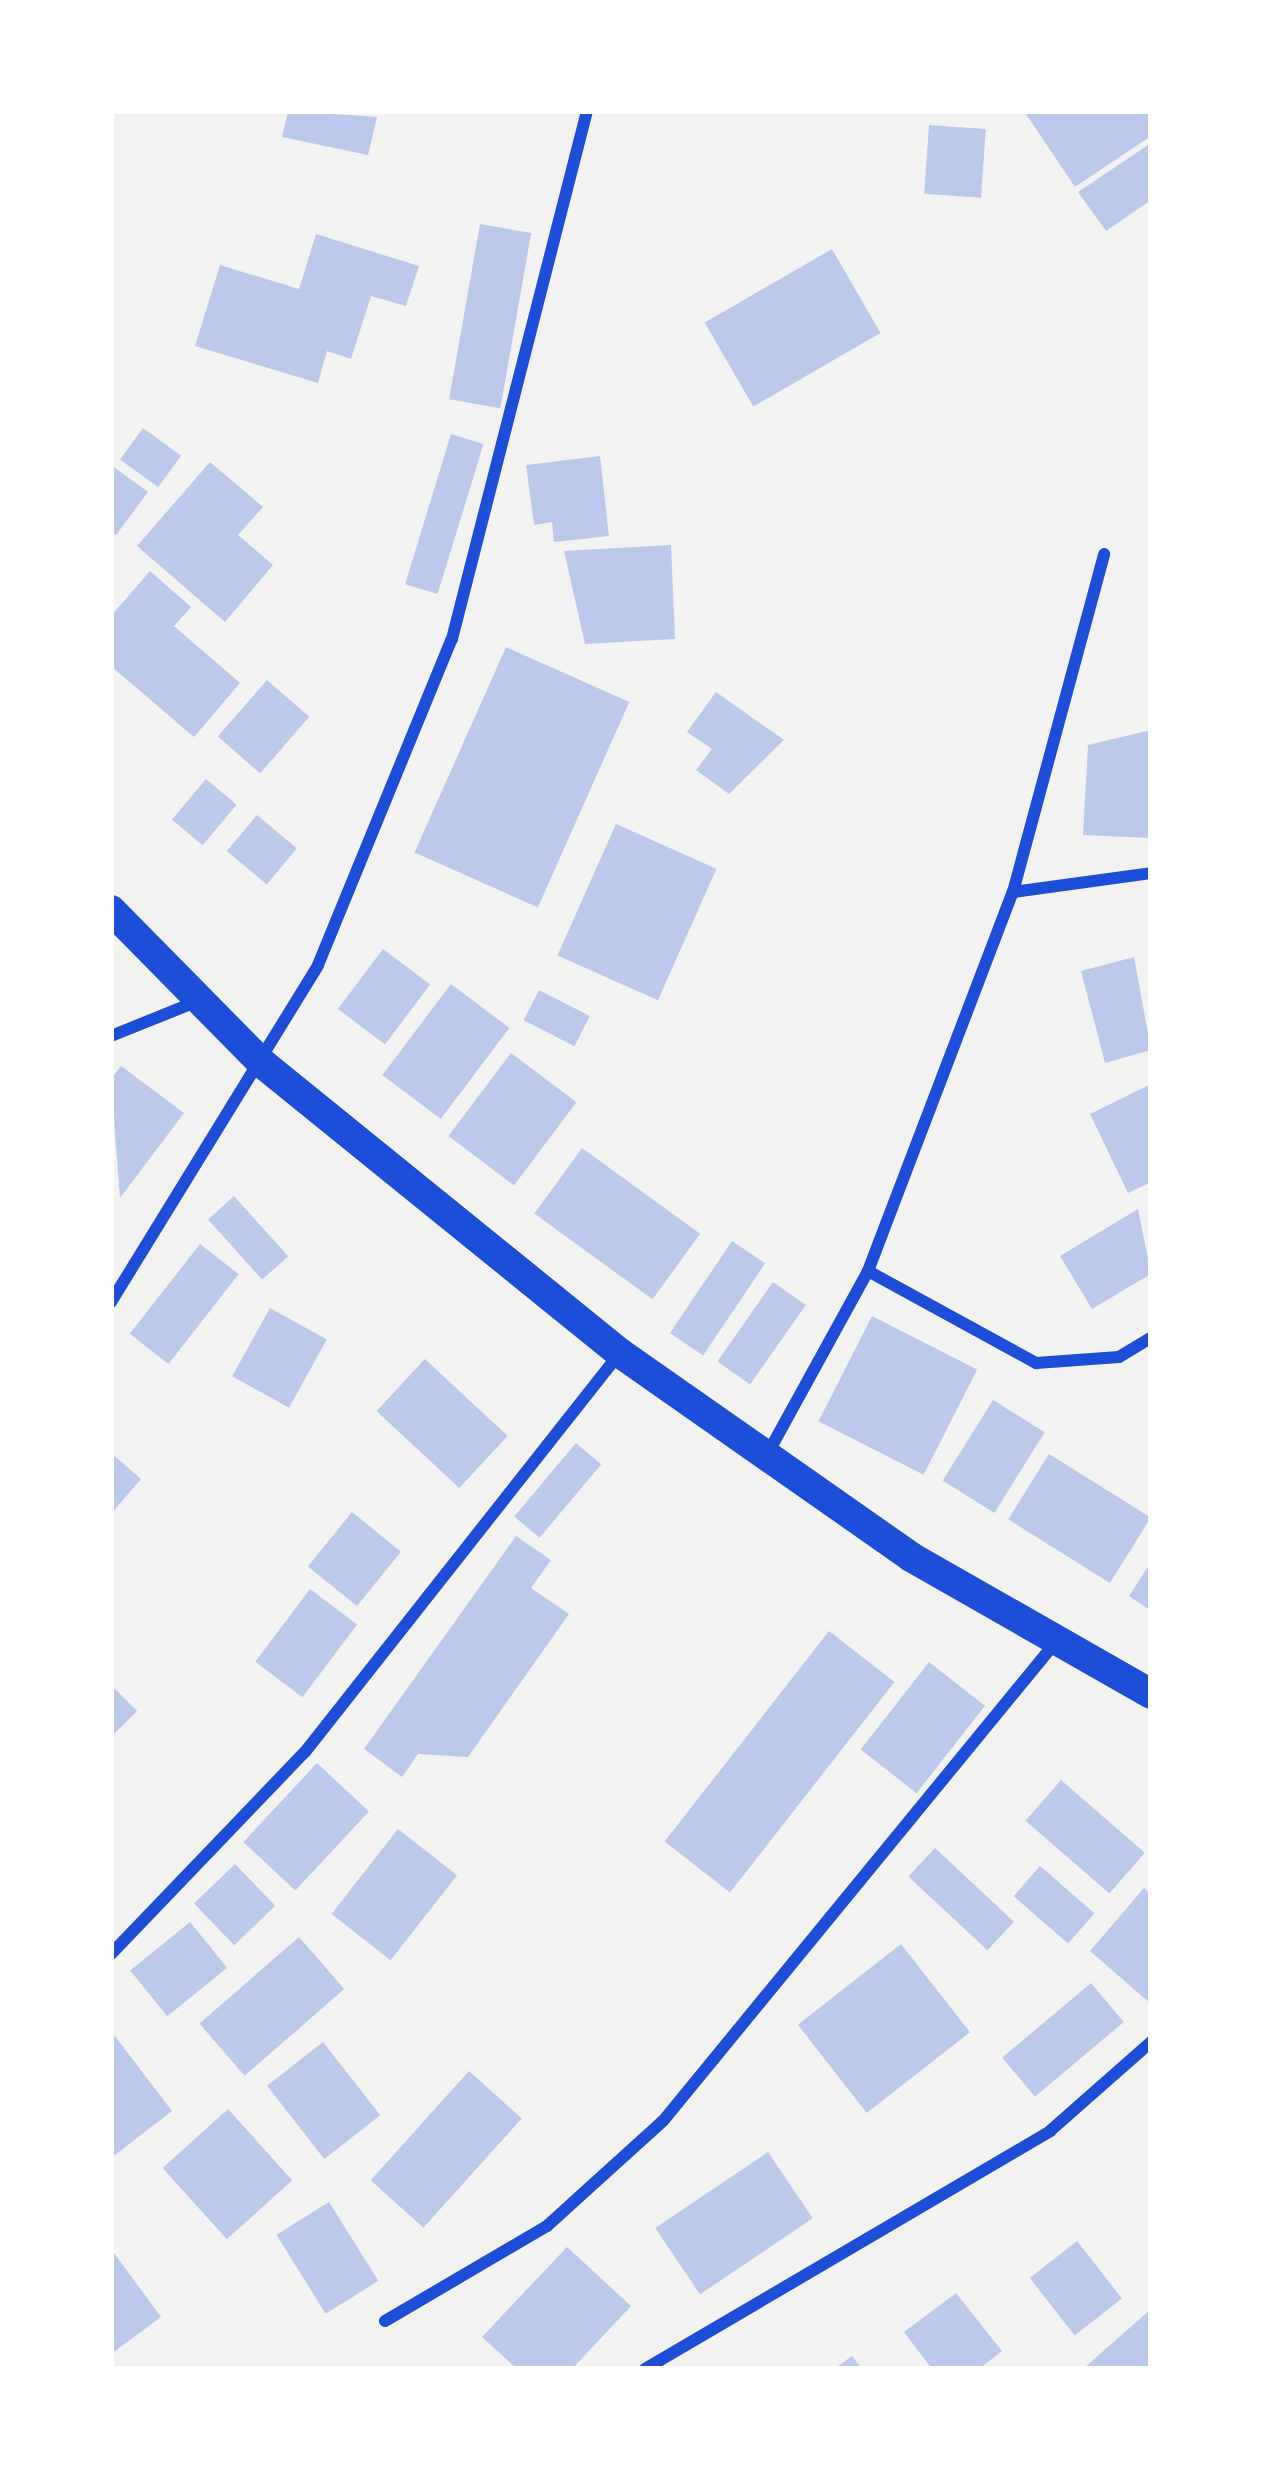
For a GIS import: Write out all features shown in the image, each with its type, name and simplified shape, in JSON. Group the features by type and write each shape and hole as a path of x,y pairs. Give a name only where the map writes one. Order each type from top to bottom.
{"main road":[{"path":"111,910 193,1003 263,1064 620,1353 765,1459 1056,1642 1151,1694"}],"street":[{"path":"111,1302 263,1064 318,965 452,639 587,111"},
{"path":"765,1459 868,1271 1013,892 1104,554"},
{"path":"1013,892 1151,873"},
{"path":"111,1036 193,1003"},
{"path":"868,1271 1036,1363 1118,1357 1151,1338"},
{"path":"111,1954 305,1751 620,1353"},
{"path":"385,2321 548,2226 664,2121 1056,1642"},
{"path":"645,2369 1050,2131 1151,2042"}],"building":[{"path":"288,111 377,117 368,155 282,137"},
{"path":"1024,111 1151,111 1151,136 1075,187"},
{"path":"929,125 986,129 981,198 924,194"},
{"path":"1151,143 1151,200 1106,231 1078,192"},
{"path":"480,224 531,233 500,408 449,399"},
{"path":"316,234 419,266 406,306 371,296 351,359 327,351 318,383 195,346 220,265 299,289"},
{"path":"832,249 880,333 753,407 705,322"},
{"path":"143,428 181,456 158,487 120,460"},
{"path":"451,434 484,444 438,594 405,584"},
{"path":"600,456 609,536 554,542 552,522 534,525 526,465"},
{"path":"210,462 263,507 238,535 273,565 225,622 137,546"},
{"path":"111,465 148,492 116,535 111,531"},
{"path":"671,545 675,639 585,644 564,551"},
{"path":"150,571 191,607 174,626 240,683 194,737 111,666 111,616"},
{"path":"506,647 629,702 538,907 414,853"},
{"path":"267,680 309,717 260,773 218,737"},
{"path":"716,692 784,740 729,794 696,770 712,749 687,732"},
{"path":"1151,730 1151,838 1083,835 1088,745"},
{"path":"206,779 237,805 203,845 172,820"},
{"path":"257,815 297,848 267,884 227,851"},
{"path":"616,824 716,869 658,1000 557,956"},
{"path":"383,949 430,985 385,1044 338,1009"},
{"path":"1134,957 1151,1050 1105,1063 1081,971"},
{"path":"451,984 509,1028 441,1119 382,1075"},
{"path":"539,990 590,1016 574,1046 524,1020"},
{"path":"511,1053 576,1102 514,1185 448,1136"},
{"path":"121,1066 184,1113 120,1198 111,1079"},
{"path":"1151,1084 1151,1182 1128,1193 1090,1114"},
{"path":"582,1148 700,1234 653,1299 534,1214"},
{"path":"234,1196 288,1256 262,1280 208,1219"},
{"path":"1138,1209 1151,1274 1092,1309 1060,1256"},
{"path":"732,1241 765,1263 703,1355 670,1333"},
{"path":"200,1244 239,1274 168,1364 130,1334"},
{"path":"773,1282 806,1305 750,1384 717,1361"},
{"path":"270,1308 327,1340 289,1408 232,1376"},
{"path":"872,1316 977,1370 924,1475 818,1421"},
{"path":"425,1359 508,1436 459,1488 377,1411"},
{"path":"993,1400 1045,1432 994,1513 943,1481"},
{"path":"576,1443 601,1464 540,1538 514,1517"},
{"path":"111,1453 141,1479 111,1514"},
{"path":"1049,1454 1151,1518 1110,1583 1008,1519"},
{"path":"352,1512 401,1552 357,1606 308,1566"},
{"path":"516,1536 551,1560 531,1588 569,1614 468,1757 418,1754 402,1777 364,1749"},
{"path":"1151,1562 1151,1611 1129,1596"},
{"path":"310,1589 357,1625 302,1697 255,1662"},
{"path":"829,1631 894,1682 730,1892 665,1841"},
{"path":"929,1662 985,1706 917,1793 861,1749"},
{"path":"111,1685 137,1711 111,1737"},
{"path":"317,1763 369,1811 295,1890 243,1842"},
{"path":"1061,1780 1145,1853 1109,1894 1026,1821"},
{"path":"398,1829 457,1875 391,1960 332,1914"},
{"path":"935,1848 1014,1922 987,1950 908,1877"},
{"path":"235,1864 275,1906 234,1945 194,1904"},
{"path":"1040,1866 1094,1913 1068,1943 1014,1896"},
{"path":"1144,1888 1151,1895 1151,2004 1090,1951"},
{"path":"190,1922 227,1968 167,2016 130,1970"},
{"path":"299,1937 344,1989 245,2076 199,2024"},
{"path":"901,1944 970,2032 867,2113 798,2025"},
{"path":"1091,1983 1124,2022 1035,2097 1002,2058"},
{"path":"111,2037 172,2111 111,2158"},
{"path":"323,2042 380,2115 324,2159 267,2086"},
{"path":"469,2071 522,2119 423,2228 371,2180"},
{"path":"228,2109 292,2180 227,2239 163,2168"},
{"path":"768,2152 813,2218 700,2294 655,2228"},
{"path":"329,2202 378,2281 326,2314 276,2235"},
{"path":"1077,2241 1122,2299 1075,2335 1030,2278"},
{"path":"567,2247 631,2306 572,2369 517,2369 482,2337"},
{"path":"111,2255 161,2317 111,2354"},
{"path":"956,2293 1002,2351 979,2369 932,2369 904,2332"},
{"path":"1151,2309 1151,2369 1083,2369"},
{"path":"852,2356 862,2369 834,2369"}]}
